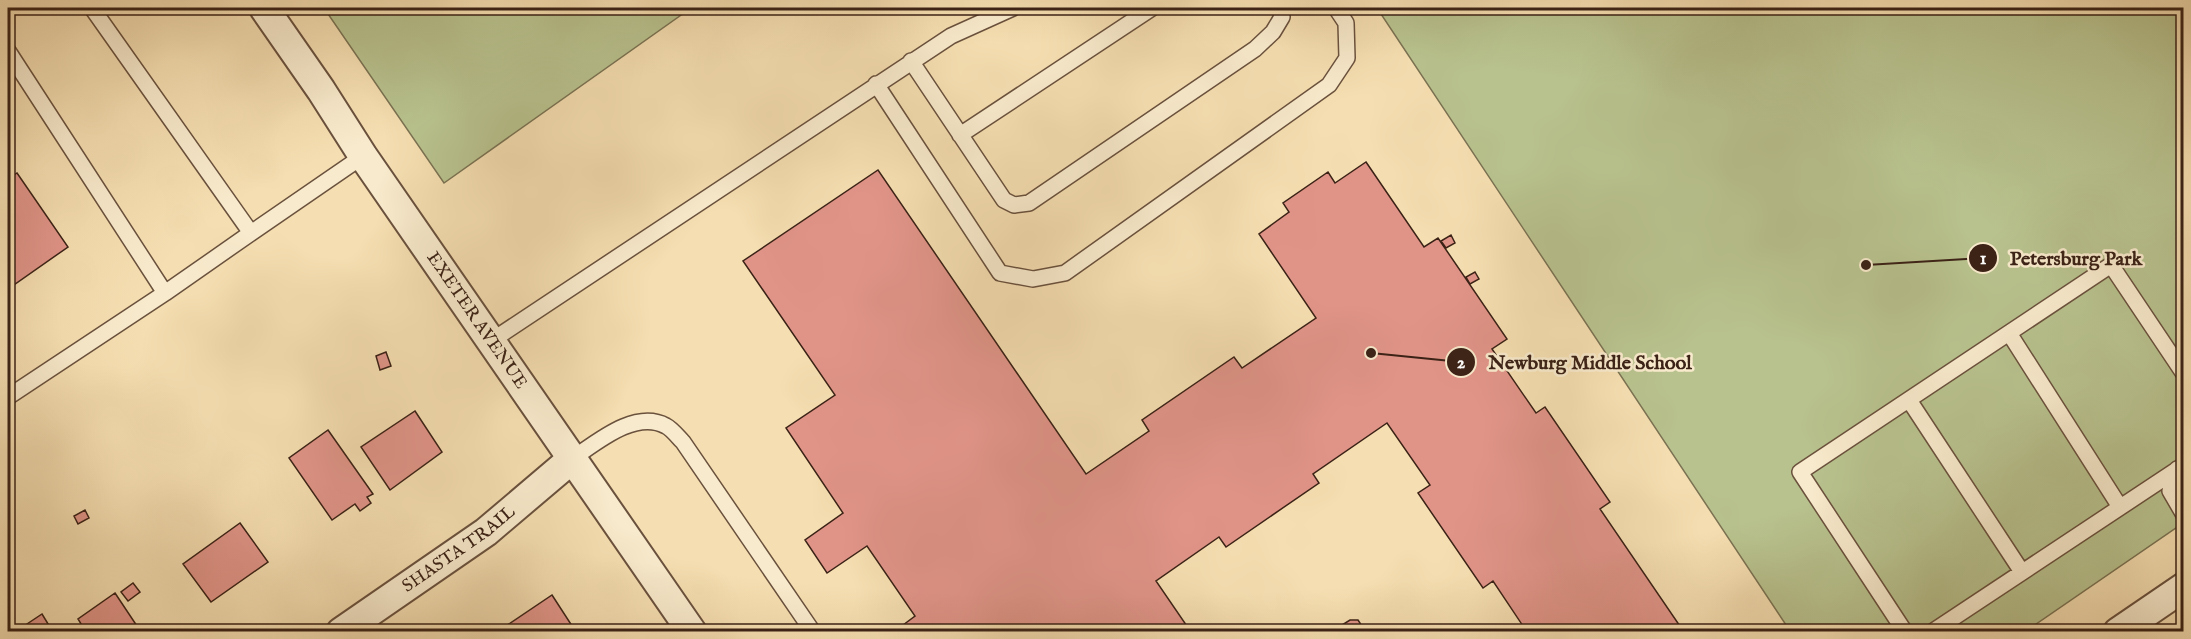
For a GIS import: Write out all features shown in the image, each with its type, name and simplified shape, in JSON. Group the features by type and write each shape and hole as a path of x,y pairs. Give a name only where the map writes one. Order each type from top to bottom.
{"street":[{"name":"EXETER AVENUE","path":"264,8 363,156 692,632"},
{"name":"SHASTA TRAIL","path":"341,632 486,532 572,459"},
{"path":"2118,632 2184,587"}],"lane":[{"path":"92,8 251,233"},
{"path":"491,341 951,36 1013,8"},
{"path":"960,135 1152,8"},
{"path":"911,62 1004,200 1014,205 1029,203 1255,49 1273,32 1282,17 1280,8"},
{"path":"876,84 1000,273 1033,279 1065,273 1329,85 1347,58 1346,23 1336,8"},
{"path":"8,51 165,293"},
{"path":"8,397 165,293 363,156"},
{"path":"1905,632 1800,472 2111,265 2184,374"},
{"path":"2009,333 2120,507"},
{"path":"1909,400 2022,572"},
{"path":"572,459 628,426 646,421 665,426 683,442 813,632"},
{"path":"1932,632 2181,468"},
{"path":"2181,468 2170,491 2184,515"}],"green space":[{"path":"324,8 691,8 444,183"},
{"path":"1377,8 2183,8 2183,523 2026,631 1790,631"}],"building":[{"path":"1366,162 1424,247 1438,238 1507,339 1492,349 1536,413 1545,407 1610,502 1600,509 1684,632 1527,632 1493,581 1483,588 1418,493 1430,485 1387,423 1313,474 1319,483 1226,547 1219,537 1156,581 1191,632 899,632 899,628 915,616 867,546 827,573 805,540 843,513 786,428 835,395 743,261 878,170 1086,474 1149,431 1142,420 1234,357 1242,368 1316,318 1259,234 1289,212 1283,203 1328,172 1335,183"},
{"path":"17,173 68,247 8,289 8,179"},
{"path":"1451,235 1455,243 1446,248 1441,241"},
{"path":"1475,272 1479,279 1470,284 1466,277"},
{"path":"386,352 391,366 380,370 376,356"},
{"path":"415,411 442,452 390,490 361,447"},
{"path":"328,430 373,494 367,497 371,503 360,511 355,504 332,520 289,458"},
{"path":"85,510 89,518 78,524 74,516"},
{"path":"240,523 268,562 211,602 183,564"},
{"path":"133,583 140,592 128,601 121,592"},
{"path":"115,593 141,632 86,632 78,619"},
{"path":"552,595 576,632 497,632"},
{"path":"42,614 53,632 15,632"},
{"path":"1350,620 1358,620 1364,629 1363,632 1340,632 1342,625"}],"place":[{"name":"Petersburg Park","path":"1866,265"},
{"name":"Newburg Middle School","path":"1371,353"}]}
